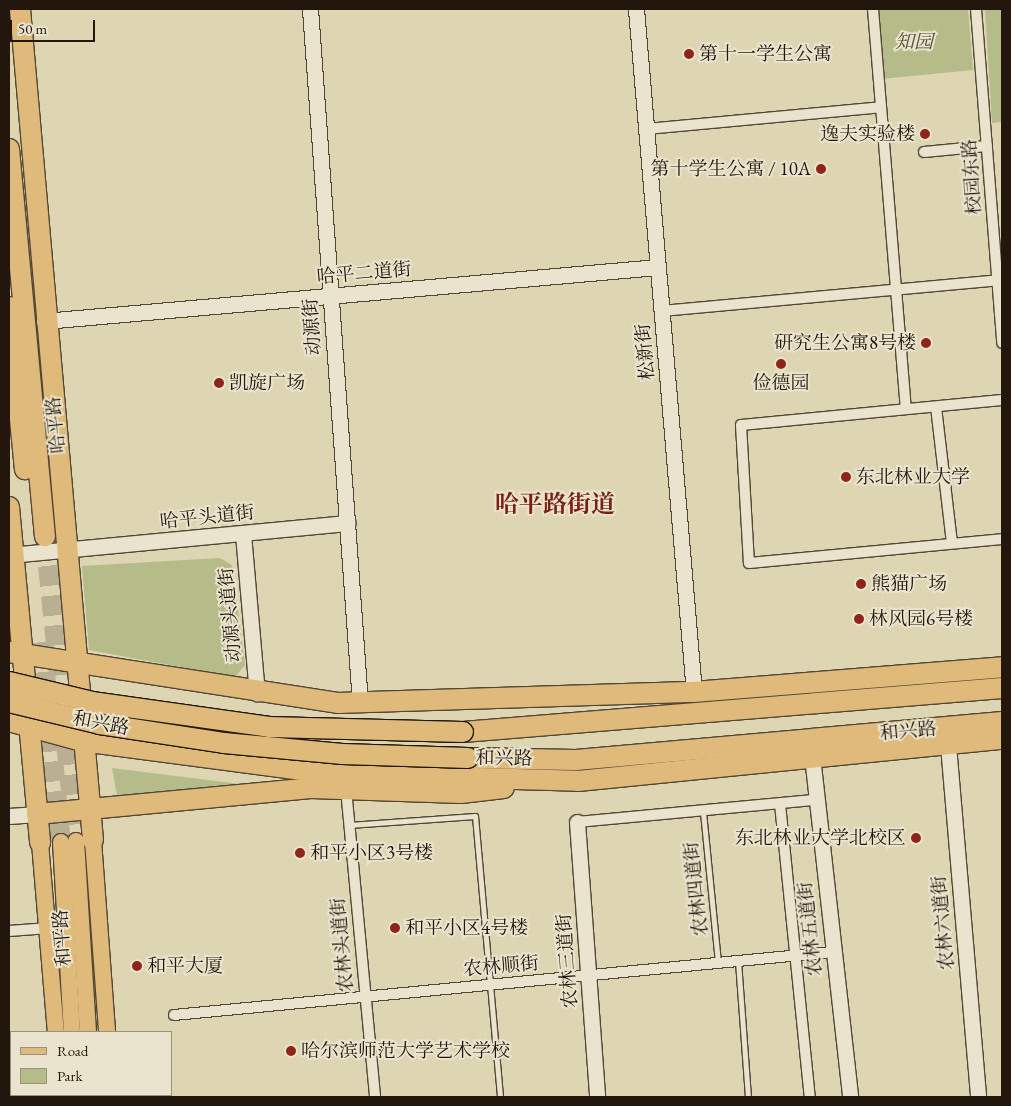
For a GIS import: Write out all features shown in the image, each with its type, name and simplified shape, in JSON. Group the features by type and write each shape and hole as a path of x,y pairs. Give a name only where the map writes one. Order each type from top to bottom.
{"highway":[{"name":"哈平路","path":"20,9 44,321 70,551 80,665 82,741 90,809 77,841"},
{"path":"14,205 30,139"},
{"name":"哈平路","path":"9,149 38,537 9,307"},
{"path":"9,507 16,653 29,726 40,843"},
{"path":"16,653 257,693 360,703 703,692 1002,667"},
{"path":"9,682 110,705 269,727 463,732 1002,688"},
{"path":"515,729 703,692"},
{"name":"和兴路","path":"9,702 100,724 224,743 468,758 576,760 1002,722"},
{"name":"和兴路","path":"9,721 82,741 333,774 578,781"},
{"name":"和兴路","path":"37,814 311,788 461,793 812,756 1002,739"},
{"path":"576,760 698,768"}],"main road":[{"name":"和平路","path":"72,1031 77,841"},
{"name":"和平路","path":"77,841 88,1031"},
{"path":"77,841 106,1031"},
{"path":"40,843 49,928 56,1031"}],"street":[{"name":"动源街","path":"310,9 360,703"},
{"name":"松新街","path":"636,9 662,311 703,692"},
{"path":"872,9 906,409"},
{"name":"校园东路","path":"976,9 987,146 998,221 1002,343"},
{"path":"646,129 881,107"},
{"path":"924,152 987,146"},
{"name":"哈平二道街","path":"44,321 658,267"},
{"path":"662,311 896,288 1000,280"},
{"path":"1002,400 741,425 750,563 1002,538"},
{"path":"936,407 952,543"},
{"name":"哈平头道街","path":"11,555 70,551 347,523"},
{"name":"动源头道街","path":"243,534 257,693"},
{"name":"农林六道街","path":"948,745 978,1097"},
{"name":"农林五道街","path":"812,756 832,952 850,1097"},
{"name":"农林头道街","path":"346,790 364,997 375,1097"},
{"path":"577,822 703,812 816,800"},
{"path":"780,804 810,1097"},
{"path":"9,816 37,814"},
{"name":"农林三道街","path":"577,822 597,1097"},
{"path":"9,931 49,928"},
{"name":"农林顺街","path":"174,1015 832,952"}],"lane":[{"name":"农林四道街","path":"703,812 718,963"},
{"path":"349,825 475,816 500,1097"},
{"path":"738,961 748,1097"}],"green space":[{"name":"知园","path":"875,9 968,9 973,70 881,79"},
{"path":"985,9 1002,9 1002,122 992,123"},
{"path":"220,558 232,565 245,665 235,677 89,650 82,566"},
{"path":"112,768 288,790 119,806"}],"tunnel":[{"path":"45,536 76,841"},
{"path":"42,642 61,842"}],"place":[{"name":"第十一学生公寓","path":"689,54"},
{"name":"逸夫实验楼","path":"925,134"},
{"name":"第十学生公寓 / 10A","path":"821,169"},
{"name":"研究生公寓8号楼","path":"926,343"},
{"name":"俭德园","path":"781,364"},
{"name":"凯旋广场","path":"219,383"},
{"name":"东北林业大学","path":"846,477"},
{"name":"熊猫广场","path":"861,584"},
{"name":"林风园6号楼","path":"859,619"},
{"name":"东北林业大学北校区","path":"916,838"},
{"name":"和平小区3号楼","path":"300,853"},
{"name":"和平小区4号楼","path":"395,928"},
{"name":"和平大厦","path":"137,966"},
{"name":"哈尔滨师范大学艺术学校","path":"291,1051"}],"district":[{"name":"哈平路街道","path":"555,504"}]}
